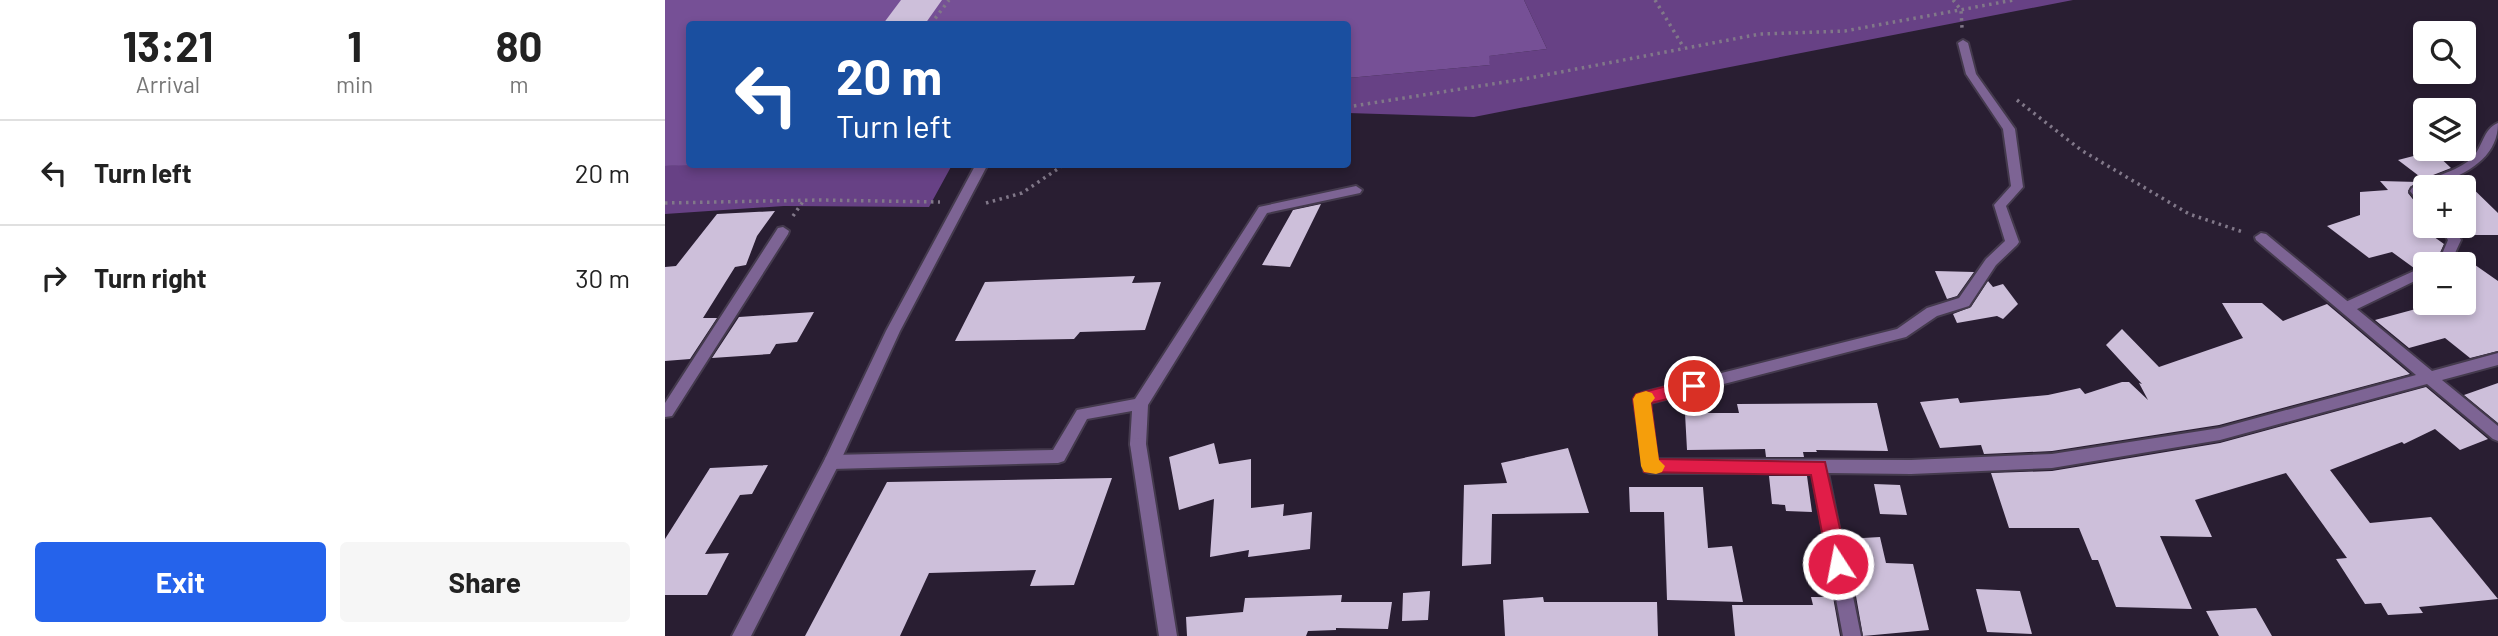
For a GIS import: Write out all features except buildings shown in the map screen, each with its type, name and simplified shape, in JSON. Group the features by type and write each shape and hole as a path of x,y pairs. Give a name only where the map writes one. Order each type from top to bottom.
{"street":[{"path":"1963,43 1971,74 2009,129 2017,187 2000,205 2012,242 1991,262 1964,302 1932,312 1901,333 1642,399 1650,466 1911,467 2052,461 2220,434 2498,359"},
{"path":"2445,175 2479,159 2491,132 2498,126"},
{"path":"741,636 832,462 893,331 980,168"},
{"path":"1168,636 1138,444 1140,404 1263,210 1356,190"},
{"path":"666,413 783,231"},
{"path":"2261,237 2498,435"},
{"path":"2346,308 2413,277"},
{"path":"832,462 1058,456 1082,414 1140,404"},
{"path":"1819,467 1852,636"}],"path":[{"path":"933,21 949,0"},
{"path":"1655,0 1684,48"},
{"path":"1953,0 1961,10 1963,43"},
{"path":"1351,106 1524,79 1760,34 1845,31 2014,0"},
{"path":"2010,92 2081,150 2189,215 2261,237"},
{"path":"982,203 1022,193 1059,168"},
{"path":"665,203 819,200 943,202"}],"shaded area":[{"path":"665,0 1524,0 1547,49 1489,56 1490,65 1351,78 1351,21 686,21 686,165 665,166"},
{"path":"1524,0 2073,0 1474,117 1351,113 1351,78 1490,65 1488,56 1547,49"},
{"path":"665,166 950,168 929,207 784,206 665,214"}],"slow traffic":[{"path":"1646,398 1642,399 1650,466 1656,466"}],"route":[{"path":"1694,386 1642,399 1650,466 1819,467 1838,564"}]}
